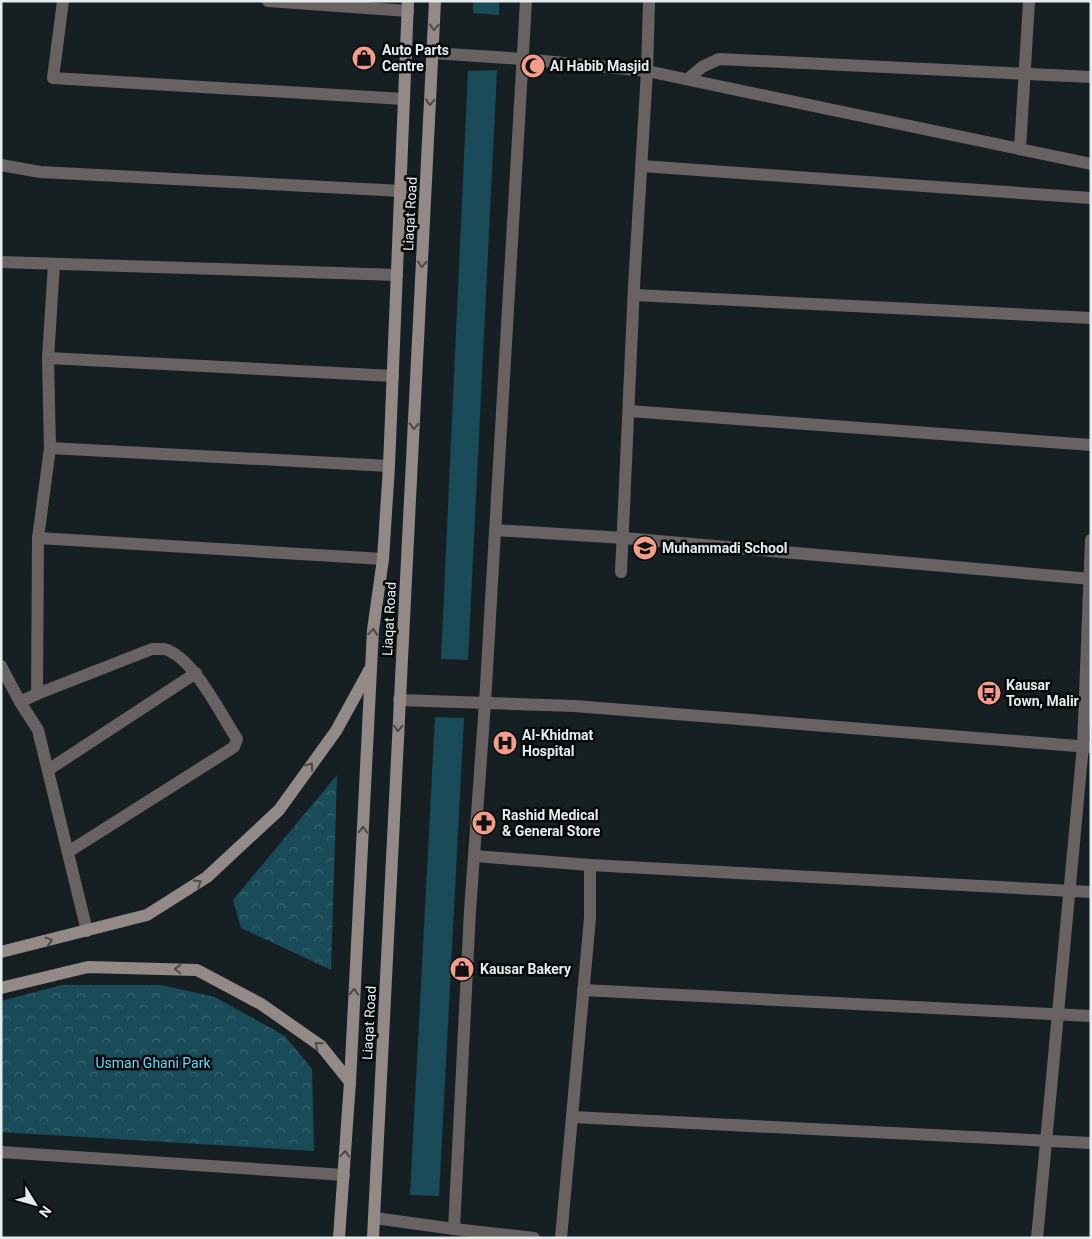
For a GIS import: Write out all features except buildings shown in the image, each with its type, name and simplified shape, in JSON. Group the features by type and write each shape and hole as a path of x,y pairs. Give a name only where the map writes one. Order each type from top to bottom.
{"main road":[{"name":"Liaqat Road","path":"373,1238 435,1"},
{"path":"339,1238 350,1082 373,630 383,559 389,466 402,191 408,6"},
{"path":"1,952 147,915 207,877 279,810 336,731 371,667"},
{"path":"1,988 88,967 197,970 261,1004 321,1046 350,1082"}],"street":[{"path":"63,1 53,78 404,99"},
{"path":"268,1 408,6"},
{"path":"454,1229 474,856 485,703 526,1"},
{"path":"622,572 649,1"},
{"path":"1020,149 1029,1"},
{"path":"432,53 523,59 647,71 1091,164"},
{"path":"688,79 702,67 720,59 1091,77"},
{"path":"1,165 40,172 402,191"},
{"path":"642,166 1091,198"},
{"path":"1,262 397,275"},
{"path":"37,694 38,538 50,448 48,358 54,264"},
{"path":"634,295 1091,318"},
{"path":"48,358 393,376"},
{"path":"629,411 1091,446"},
{"path":"50,448 389,466"},
{"path":"495,530 624,538 1090,579"},
{"path":"38,538 383,559"},
{"path":"1036,1238 1069,891 1087,746 1091,540"},
{"path":"20,702 152,649 164,649 176,655 196,673 237,740 234,747 68,852"},
{"path":"1,666 20,702 38,730 87,931"},
{"path":"48,770 196,673"},
{"path":"399,700 574,706 1087,746"},
{"path":"474,856 590,865 1091,892"},
{"path":"561,1238 590,918 590,865"},
{"path":"583,990 1091,1016"},
{"path":"572,1117 1091,1143"},
{"path":"1,1152 344,1176"},
{"path":"375,1218 534,1238"}],"green space":[{"path":"473,1 499,1 499,15 473,13"},
{"path":"497,70 468,660 441,659 468,71"},
{"path":"435,717 464,718 439,1196 410,1195"},
{"path":"337,775 331,970 241,928 233,900"},
{"name":"Usman Ghani Park","path":"62,985 161,985 215,997 285,1036 312,1069 314,1151 1,1132 1,1001"}],"place":[{"name":"Auto Parts Centre","path":"364,58"},
{"name":"Al Habib Masjid","path":"533,66"},
{"name":"Muhammadi School","path":"645,548"},
{"name":"Kausar Town, Malir","path":"989,693"},
{"name":"Al-Khidmat Hospital","path":"505,743"},
{"name":"Rashid Medical & General Store","path":"484,823"},
{"name":"Kausar Bakery","path":"462,969"}]}
